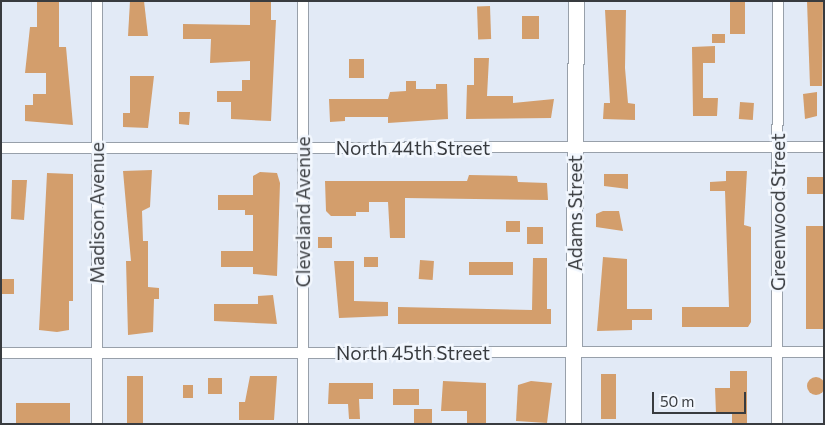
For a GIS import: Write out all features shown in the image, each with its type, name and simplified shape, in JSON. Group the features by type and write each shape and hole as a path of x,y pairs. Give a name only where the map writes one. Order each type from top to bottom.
{"main road":[{"name":"Adams Street","path":"573,424 576,1"}],"street":[{"name":"Madison Avenue","path":"97,1 97,424"},
{"name":"Cleveland Avenue","path":"303,1 303,424"},
{"name":"Greenwood Street","path":"777,424 778,1"},
{"name":"North 44th Street","path":"1,148 824,147"},
{"name":"North 45th Street","path":"1,353 824,352"}],"building":[{"path":"37,1 59,1 59,47 66,47 73,125 25,121 25,105 33,105 33,94 46,94 46,73 25,73 30,27 37,27"},
{"path":"130,1 144,1 148,36 128,36"},
{"path":"250,1 271,1 271,20 276,20 271,121 231,119 231,102 217,102 217,91 242,91 242,80 250,80 250,61 210,63 211,39 183,39 183,24 250,25"},
{"path":"730,1 745,1 745,34 730,34"},
{"path":"807,1 823,1 822,86 810,86"},
{"path":"477,6 490,6 491,39 478,39"},
{"path":"605,10 626,10 625,68 628,103 635,104 635,120 603,119 604,103 610,103"},
{"path":"522,16 539,16 539,39 522,39"},
{"path":"712,34 725,34 725,43 712,43"},
{"path":"715,46 715,63 703,63 703,98 718,98 717,116 693,116 692,47"},
{"path":"474,58 489,58 487,96 513,96 513,103 554,99 551,118 466,119 467,85 474,85"},
{"path":"349,59 364,59 364,78 349,78"},
{"path":"130,76 154,76 148,128 123,127 123,113 130,113"},
{"path":"406,81 416,81 416,89 436,89 436,84 447,84 448,119 388,123 388,117 345,117 345,121 330,122 329,99 388,99 390,92 406,91"},
{"path":"817,92 817,116 805,119 803,94"},
{"path":"740,102 754,103 753,120 739,119"},
{"path":"179,112 190,112 189,125 179,124"},
{"path":"152,170 150,207 142,211 143,241 148,241 148,287 159,288 159,299 154,299 153,332 128,335 126,261 131,261 123,171"},
{"path":"726,171 747,171 744,225 751,227 751,322 748,327 682,327 682,307 729,307 725,191 710,191 710,182 726,181"},
{"path":"260,172 277,173 280,183 277,276 253,274 253,267 221,267 221,251 253,251 253,215 245,215 245,210 218,210 218,195 253,195 253,176"},
{"path":"47,173 73,174 73,301 69,301 69,330 57,332 39,330"},
{"path":"604,174 628,174 628,189 604,186"},
{"path":"469,175 517,176 518,182 547,183 548,200 405,198 405,238 390,238 388,202 369,202 369,212 356,212 356,216 331,216 326,211 325,181 467,181"},
{"path":"807,177 824,177 824,194 807,194"},
{"path":"12,180 27,180 24,220 11,219"},
{"path":"603,211 619,211 623,231 596,227 596,214"},
{"path":"506,221 520,221 520,232 506,232"},
{"path":"806,226 824,226 824,329 806,329"},
{"path":"527,227 543,227 543,244 527,244"},
{"path":"318,237 332,237 332,248 318,248"},
{"path":"364,257 378,257 378,267 364,267"},
{"path":"603,257 627,259 627,309 652,309 652,320 632,320 632,330 597,331"},
{"path":"533,258 547,258 547,309 551,309 551,324 398,324 398,307 532,310"},
{"path":"420,260 434,261 433,280 419,279"},
{"path":"334,261 354,261 354,301 388,302 388,316 339,318"},
{"path":"469,262 513,262 513,275 469,275"},
{"path":"1,279 14,279 14,294 1,294"},
{"path":"273,295 277,324 214,321 214,304 258,304 258,296"},
{"path":"730,371 747,371 747,424 732,423 732,413 716,414 715,388 730,388"},
{"path":"601,374 616,374 616,419 601,419"},
{"path":"127,376 143,376 143,424 127,424"},
{"path":"250,376 277,376 274,420 239,420 239,402 245,402"},
{"path":"816,377 822,380 825,386 822,392 816,395 810,392 807,386 810,380"},
{"path":"208,378 222,378 222,394 208,394"},
{"path":"443,381 486,383 486,423 467,423 467,411 441,411"},
{"path":"531,381 552,383 547,423 516,421 518,385"},
{"path":"329,383 373,383 373,399 359,399 360,419 349,419 348,404 328,404"},
{"path":"183,385 193,385 193,398 183,398"},
{"path":"393,389 419,389 419,405 393,405"},
{"path":"16,403 70,403 70,424 16,424"},
{"path":"414,409 432,409 432,424 414,424"}]}
